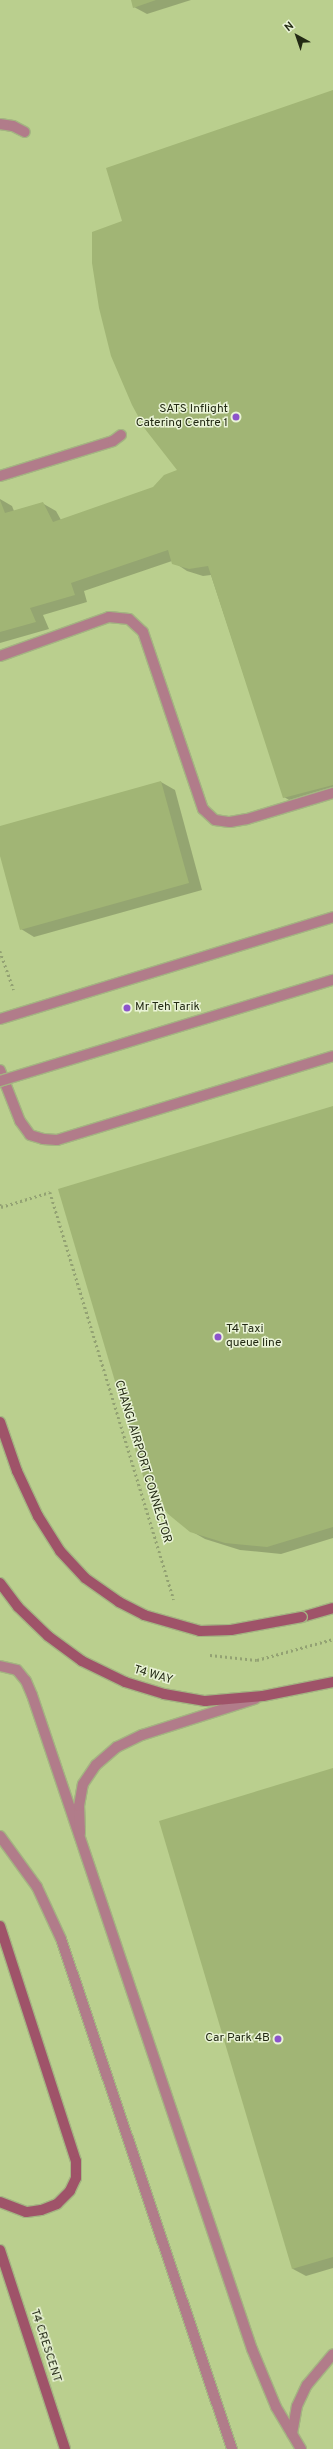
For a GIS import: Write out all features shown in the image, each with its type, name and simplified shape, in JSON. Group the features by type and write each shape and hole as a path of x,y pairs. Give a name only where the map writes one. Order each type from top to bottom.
{"main road":[{"path":"0,1422 23,1484 38,1516 60,1551 85,1578 119,1602 144,1615 200,1631 231,1630 267,1624 333,1608"},
{"name":"T4 WAY","path":"0,1583 18,1608 48,1636 82,1661 125,1682 164,1694 205,1701 264,1696 333,1682"},
{"path":"0,1926 76,2161 76,2178 70,2192 56,2204 41,2210 26,2212 0,2202"},
{"name":"T4 CRESCENT","path":"0,2250 65,2449"}],"lane":[{"path":"0,124 14,126 25,132"},
{"path":"0,476 113,441 121,435"},
{"path":"0,656 109,617 129,619 143,632 202,809 215,820 230,822 246,819 333,793"},
{"path":"0,1019 333,917"},
{"path":"0,1081 333,980"},
{"path":"0,1070 20,1121 30,1135 43,1140 57,1140 333,1056"},
{"path":"0,1666 17,1670 26,1681 80,1845 252,2349 276,2407 301,2449"},
{"path":"80,1845 79,1806 83,1784 96,1765 117,1747 142,1735 264,1696"},
{"path":"0,1829 12,1853"},
{"path":"0,1836 37,1887 61,1939 108,2083 232,2449"},
{"path":"292,2434 297,2406 307,2385 333,2354"}],"path":[{"name":"CHANGI AIRPORT CONNECTOR","path":"0,1204 1,1207 50,1192 176,1606"},
{"path":"208,1654 214,1657 257,1660 333,1639"}],"shaded area":[{"path":"0,0 333,0 333,2449 0,2449"}],"building":[{"path":"131,0 156,0 133,8"},
{"name":"SATS Inflight Catering Centre 1","path":"333,90 333,785 283,798 208,566 189,569 172,564 168,550 71,583 75,595 30,608 36,622 0,632 0,500 5,513 43,502 53,522 153,487 164,475 177,470 145,429 132,405 111,356 99,308 92,263 92,232 122,221 106,168"},
{"path":"161,781 189,883 20,930 0,856 0,826"},
{"name":"T4 Taxi queue line","path":"333,1106 333,1527 267,1547 225,1543 190,1532 168,1514 146,1486 58,1189"},
{"name":"Car Park 4B","path":"333,1768 333,2257 292,2269 159,1821"}],"place":[{"name":"SATS Inflight Catering Centre 1","path":"236,417"},
{"name":"Mr Teh Tarik","path":"127,1008"},
{"name":"T4 Taxi queue line","path":"218,1337"},
{"name":"Car Park 4B","path":"278,2039"}]}
